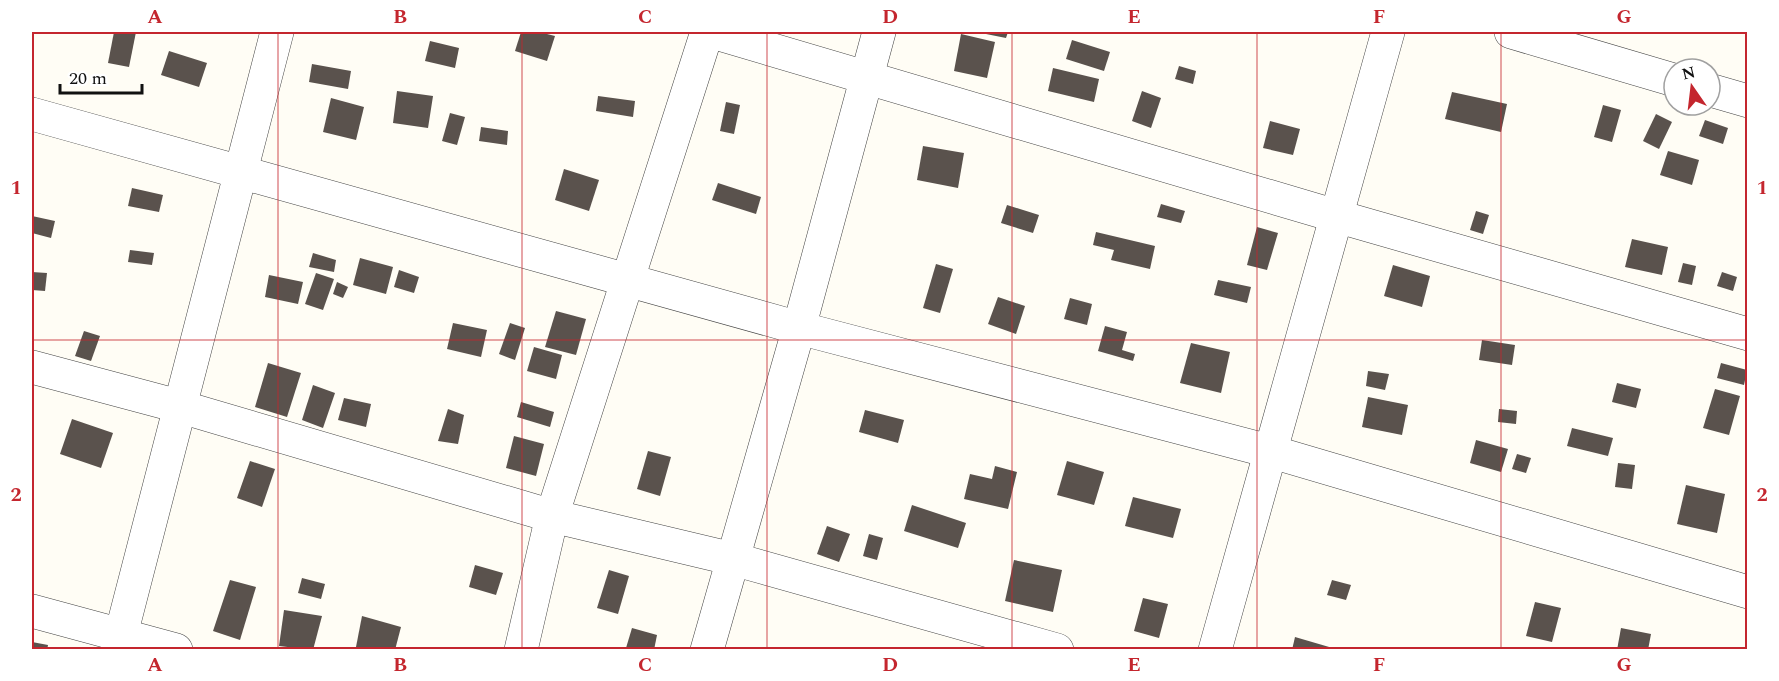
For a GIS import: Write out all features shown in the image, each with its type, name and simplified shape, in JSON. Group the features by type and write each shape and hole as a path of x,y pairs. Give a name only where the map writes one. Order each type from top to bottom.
{"street":[{"path":"119,642 178,406 277,32"},
{"path":"521,650 552,516 626,281 710,32 1748,334"},
{"path":"707,650 799,328 879,32"},
{"path":"1215,650 1388,32"},
{"path":"1511,32 1662,76"},
{"path":"1722,93 1748,101"},
{"path":"32,114 626,281 1269,451 1748,592"},
{"path":"32,367 178,406 552,516 733,559 1057,650"},
{"path":"32,611 119,642 176,650"}],"building":[{"path":"114,32 136,32 129,67 108,63"},
{"path":"521,32 539,32 555,36 547,61 515,51"},
{"path":"987,32 1008,32 1006,38 986,34"},
{"path":"961,34 995,42 987,78 954,71"},
{"path":"1072,40 1110,52 1104,71 1066,59"},
{"path":"430,41 459,48 455,68 425,61"},
{"path":"169,51 207,63 199,87 161,75"},
{"path":"312,64 351,71 348,89 309,82"},
{"path":"1179,66 1196,71 1193,84 1175,79"},
{"path":"1053,68 1099,79 1094,102 1048,91"},
{"path":"397,91 433,96 428,128 393,123"},
{"path":"1142,91 1161,98 1151,128 1132,121"},
{"path":"1452,92 1507,104 1501,132 1445,119"},
{"path":"598,96 635,101 633,117 596,111"},
{"path":"331,98 364,107 356,140 323,132"},
{"path":"726,102 740,105 734,134 720,131"},
{"path":"1603,105 1621,110 1612,142 1594,137"},
{"path":"450,113 465,117 457,145 442,141"},
{"path":"1656,114 1672,122 1659,149 1643,141"},
{"path":"1705,120 1728,128 1723,144 1699,136"},
{"path":"1270,121 1300,129 1293,155 1263,148"},
{"path":"481,127 508,131 507,145 479,141"},
{"path":"923,146 964,153 958,188 917,180"},
{"path":"1668,151 1699,160 1692,185 1660,175"},
{"path":"564,169 599,180 589,211 555,200"},
{"path":"718,183 761,197 756,214 712,200"},
{"path":"132,188 163,195 159,212 128,206"},
{"path":"1161,204 1185,211 1181,223 1157,217"},
{"path":"1007,205 1039,215 1033,233 1001,223"},
{"path":"1476,211 1489,215 1483,234 1470,230"},
{"path":"32,216 55,221 51,238 32,233"},
{"path":"1257,227 1278,233 1267,270 1247,265"},
{"path":"1096,232 1155,246 1150,269 1111,260 1114,250 1093,245"},
{"path":"1632,239 1668,247 1662,275 1625,267"},
{"path":"130,250 154,253 152,265 128,262"},
{"path":"313,253 336,260 334,272 309,267"},
{"path":"360,258 393,267 386,294 353,285"},
{"path":"1683,263 1696,266 1692,285 1678,282"},
{"path":"936,264 953,269 940,313 923,308"},
{"path":"1393,265 1430,276 1422,307 1384,296"},
{"path":"399,270 419,277 414,293 394,287"},
{"path":"32,272 47,273 45,291 32,290"},
{"path":"1722,272 1737,277 1733,291 1717,286"},
{"path":"316,273 334,279 323,310 305,304"},
{"path":"269,275 303,282 298,304 265,297"},
{"path":"1218,280 1251,287 1247,303 1214,295"},
{"path":"337,282 348,287 343,298 333,294"},
{"path":"998,297 1025,306 1016,334 988,324"},
{"path":"1070,298 1092,304 1087,325 1064,319"},
{"path":"556,311 586,319 576,355 545,347"},
{"path":"453,323 487,330 481,357 447,349"},
{"path":"510,323 525,328 515,360 499,354"},
{"path":"1105,326 1127,332 1122,350 1135,354 1133,361 1098,351"},
{"path":"84,331 100,336 91,361 75,356"},
{"path":"1482,340 1515,345 1512,365 1479,360"},
{"path":"1191,343 1230,352 1221,393 1180,383"},
{"path":"534,347 562,355 556,379 527,371"},
{"path":"268,363 301,373 287,417 255,407"},
{"path":"1721,363 1747,370 1744,385 1717,378"},
{"path":"1368,371 1389,374 1385,390 1366,386"},
{"path":"1617,383 1641,389 1636,408 1612,402"},
{"path":"313,385 335,393 323,428 302,420"},
{"path":"1715,389 1740,396 1729,435 1703,428"},
{"path":"1368,397 1408,405 1402,435 1362,427"},
{"path":"344,398 371,404 366,427 338,420"},
{"path":"521,402 554,412 550,427 517,417"},
{"path":"448,409 464,415 458,444 438,441"},
{"path":"1499,409 1517,411 1516,424 1498,422"},
{"path":"865,410 904,420 898,443 859,432"},
{"path":"72,419 113,433 101,468 60,454"},
{"path":"1572,428 1613,438 1608,456 1567,446"},
{"path":"514,436 544,444 536,476 506,468"},
{"path":"1476,440 1508,449 1501,472 1470,463"},
{"path":"648,451 671,457 660,496 637,489"},
{"path":"1517,454 1531,458 1526,473 1512,469"},
{"path":"250,461 275,469 262,507 237,498"},
{"path":"1067,461 1104,472 1094,505 1057,495"},
{"path":"1618,463 1635,465 1632,489 1615,487"},
{"path":"995,466 1017,472 1008,509 964,499 970,474 992,479"},
{"path":"1686,485 1725,494 1717,533 1677,524"},
{"path":"1133,497 1181,509 1173,538 1125,526"},
{"path":"912,505 966,523 958,548 904,531"},
{"path":"827,526 850,534 839,562 817,554"},
{"path":"869,534 883,538 877,560 863,556"},
{"path":"1014,560 1062,570 1053,612 1005,601"},
{"path":"475,565 503,573 496,595 469,587"},
{"path":"609,570 629,576 618,614 597,608"},
{"path":"302,578 325,584 321,599 298,593"},
{"path":"230,580 256,587 240,640 213,631"},
{"path":"1332,580 1351,585 1346,600 1327,595"},
{"path":"1143,598 1168,604 1159,638 1134,631"},
{"path":"1535,602 1561,608 1552,642 1526,636"},
{"path":"284,610 322,616 313,650 279,646"},
{"path":"362,616 401,627 395,650 356,647"},
{"path":"632,628 657,635 654,650 626,648"},
{"path":"1621,628 1651,634 1648,650 1617,650"},
{"path":"1295,637 1336,649 1336,650 1292,650"},
{"path":"32,642 48,645 47,650 32,650"}]}
